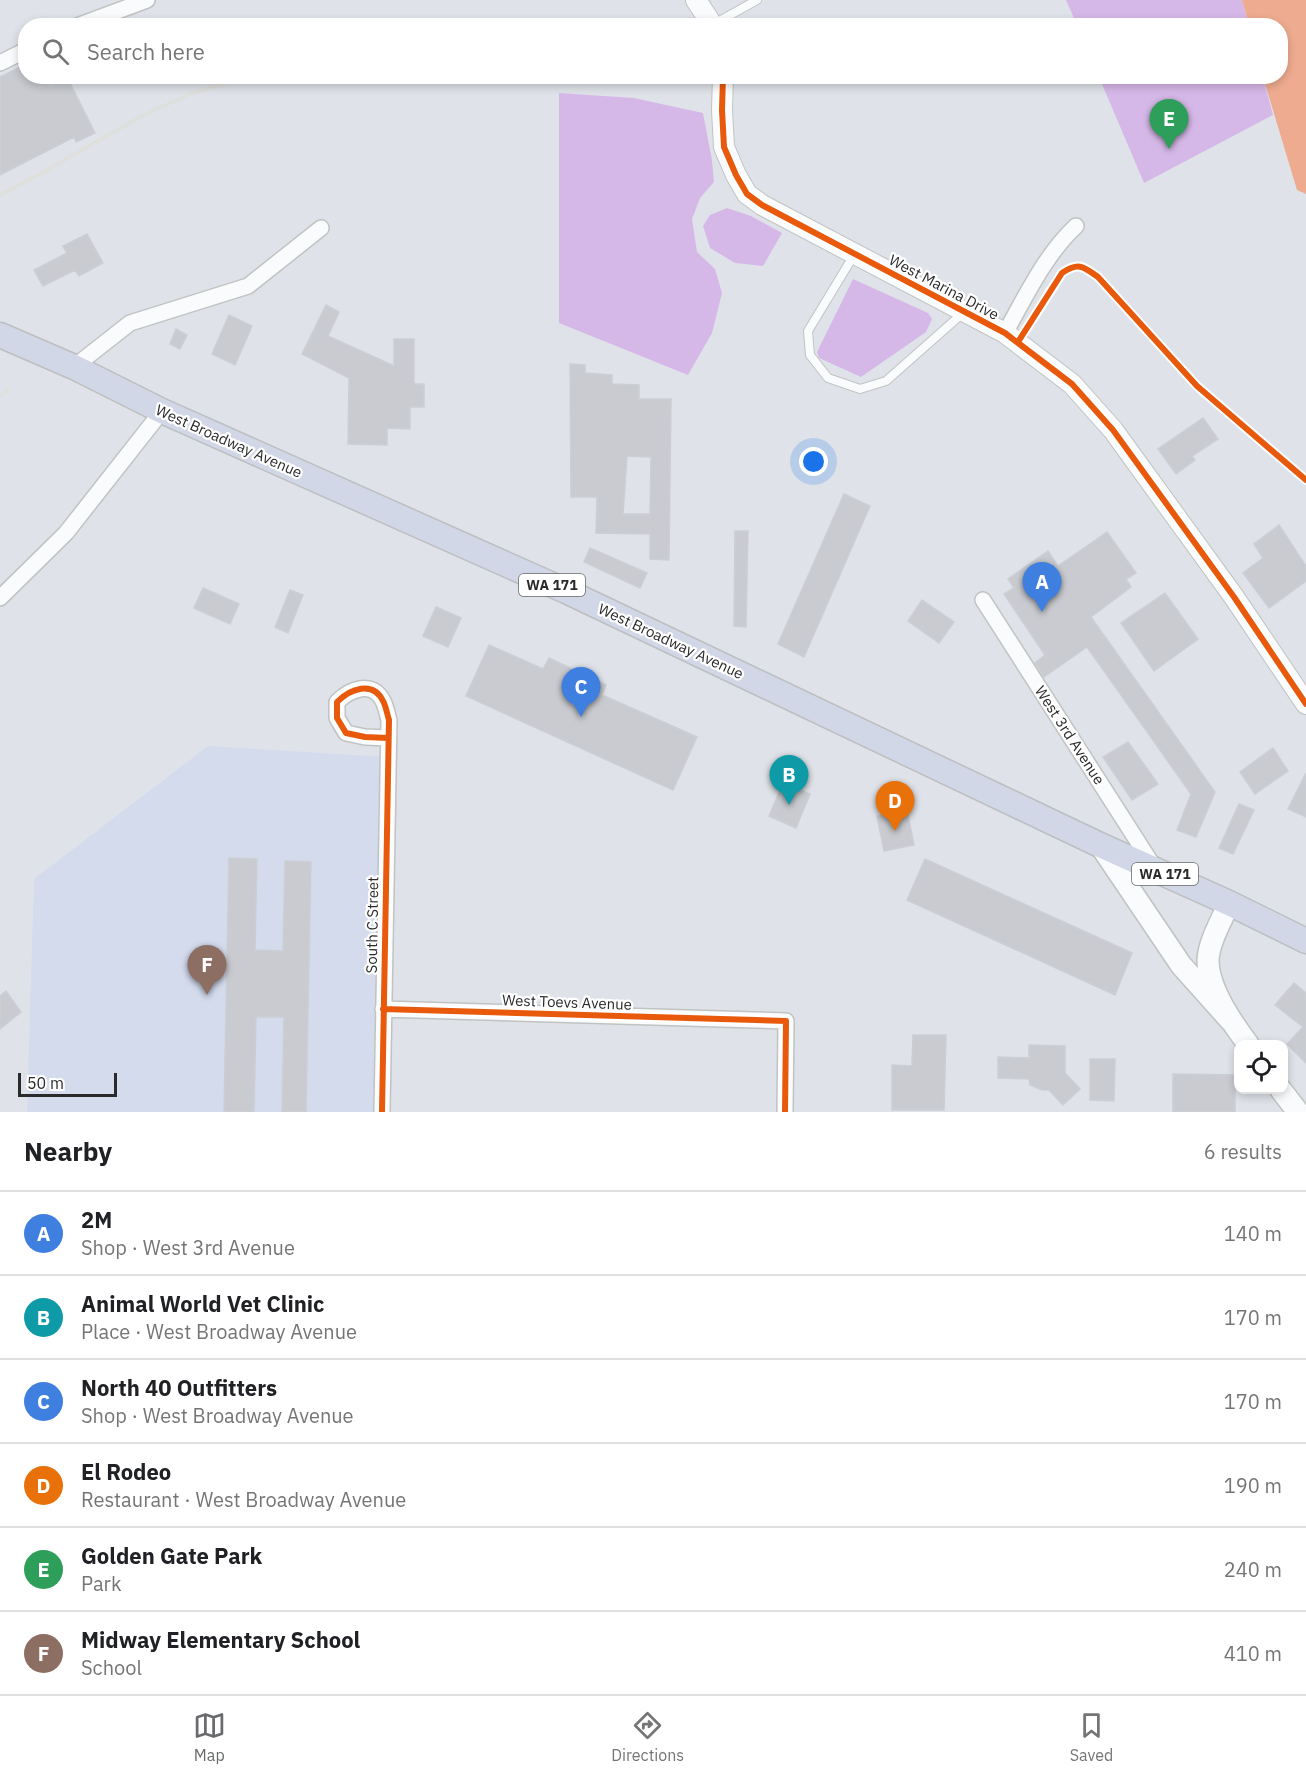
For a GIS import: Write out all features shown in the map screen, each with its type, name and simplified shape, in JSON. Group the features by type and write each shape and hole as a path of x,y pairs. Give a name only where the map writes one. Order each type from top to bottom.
{"main road":[{"name":"West Broadway Avenue","path":"0,335 74,367 162,411 566,591 1306,941"},
{"path":"1100,845 1181,965 1231,1020 1245,1040"},
{"path":"1229,903 1211,945 1208,960 1213,984 1231,1020"},
{"path":"1285,1094 1298,1112"}],"street":[{"path":"99,18 147,0"},
{"path":"696,0 708,18"},
{"path":"0,63 18,54"},
{"name":"West Marina Drive","path":"723,84 724,147 736,176 747,194 762,205 1005,333 1072,384 1113,430 1234,597 1306,704"},
{"path":"1005,333 1042,269 1076,226"},
{"path":"74,367 130,323 248,286 321,228"},
{"path":"0,598 66,533 162,411"},
{"name":"West 3rd Avenue","path":"983,600 1156,870"},
{"name":"South C Street","path":"381,1112 388,738"},
{"name":"West Toevs Avenue","path":"383,1009 786,1021 784,1112"}],"lane":[{"path":"725,18 757,0"},
{"path":"854,254 808,331 810,355 828,378 860,389 885,381 965,311"}],"shaded area":[{"path":"1066,0 1242,0 1247,18 1074,18"},
{"path":"1242,0 1306,0 1306,194 1297,190 1265,84 1288,84 1288,18 1247,18"},
{"path":"1102,84 1265,84 1273,115 1144,183"},
{"path":"559,93 634,98 703,113 714,182 700,198 692,219 697,252 715,269 722,293 712,333 688,375 559,323"},
{"path":"727,208 751,216 782,233 763,266 735,263 710,248 703,226 710,215"},
{"path":"853,279 928,313 932,319 926,332 861,377 819,358 817,352"},
{"path":"208,746 387,757 382,1112 27,1112 34,879"}],"building":[{"path":"18,68 18,84 49,84 50,86 70,84 95,133 76,142 74,137 0,175 0,77"},
{"path":"87,234 103,263 79,276 75,270 43,286 34,270 67,253 63,246"},
{"path":"326,305 339,312 328,336 394,366 394,339 414,339 414,384 424,384 424,407 410,407 410,429 387,428 387,445 348,444 349,378 302,354"},
{"path":"229,315 252,326 235,365 212,354"},
{"path":"176,329 187,335 180,349 170,344"},
{"path":"570,364 585,365 585,373 612,375 612,384 639,385 639,399 671,399 669,560 650,559 650,534 596,533 597,497 571,497","holes":["627,456 651,457 650,514 623,514"]},
{"path":"1203,418 1218,439 1192,456 1195,460 1176,474 1158,449"},
{"path":"844,494 870,506 804,657 778,644"},
{"path":"1279,525 1306,566 1306,581 1269,608 1243,573 1263,558 1254,544"},
{"path":"735,531 748,531 746,627 734,626"},
{"path":"1107,532 1136,573 1126,579 1131,587 1091,617 1215,792 1196,837 1177,830 1191,794 1087,647 1044,677 1035,663 1045,655 1004,594 1014,588 1008,579 1048,551 1058,566"},
{"path":"590,548 647,573 640,588 584,562"},
{"path":"203,588 239,604 230,624 194,608"},
{"path":"290,590 303,595 288,633 275,627"},
{"path":"1165,593 1198,639 1154,671 1121,623"},
{"path":"922,600 954,622 939,643 908,621"},
{"path":"436,607 461,618 448,647 423,636"},
{"path":"489,645 543,669 549,658 606,685 602,695 697,737 673,790 466,696"},
{"path":"1128,742 1158,784 1132,800 1103,757"},
{"path":"1273,748 1288,771 1255,794 1240,772"},
{"path":"1306,773 1306,817 1288,809"},
{"path":"783,783 810,794 796,828 769,816"},
{"path":"1239,804 1254,810 1233,854 1219,848"},
{"path":"907,810 914,845 884,851 877,816"},
{"path":"229,858 257,859 255,950 283,951 285,861 311,862 306,1112 282,1112 284,1017 256,1017 254,1112 224,1112"},
{"path":"925,859 1132,953 1115,995 907,900"},
{"path":"1294,983 1306,993 1306,1063 1288,1045 1303,1027 1275,1005"},
{"path":"6,991 21,1012 0,1029 0,996"},
{"path":"913,1035 946,1035 944,1110 892,1110 892,1065 912,1066"},
{"path":"1029,1045 1065,1046 1065,1073 1080,1089 1063,1105 1049,1090 1030,1085 1029,1079 998,1078 998,1057 1029,1058"},
{"path":"1090,1059 1115,1059 1114,1101 1090,1100"},
{"path":"1173,1074 1234,1075 1235,1112 1173,1112"}],"railway":[{"path":"0,195 140,117 192,93 224,84"},
{"path":"0,396 7,389"}],"cycle path":[{"path":"723,84 724,147 747,194 762,205 1005,333 1072,384 1113,430 1234,597 1306,704"},
{"path":"1018,342 1062,273 1072,267 1084,268 1098,277 1197,386 1306,480"},
{"path":"382,1112 389,720 383,701 373,690 355,690 337,702 337,718 346,733 388,738"},
{"path":"383,1009 786,1021 785,1112"}],"place":[{"name":"Golden Gate Park","path":"1169,149"},
{"name":"2M","path":"1042,612"},
{"name":"North 40 Outfitters","path":"581,717"},
{"name":"Animal World Vet Clinic","path":"789,805"},
{"name":"El Rodeo","path":"895,831"},
{"name":"Midway Elementary School","path":"207,995"}]}
